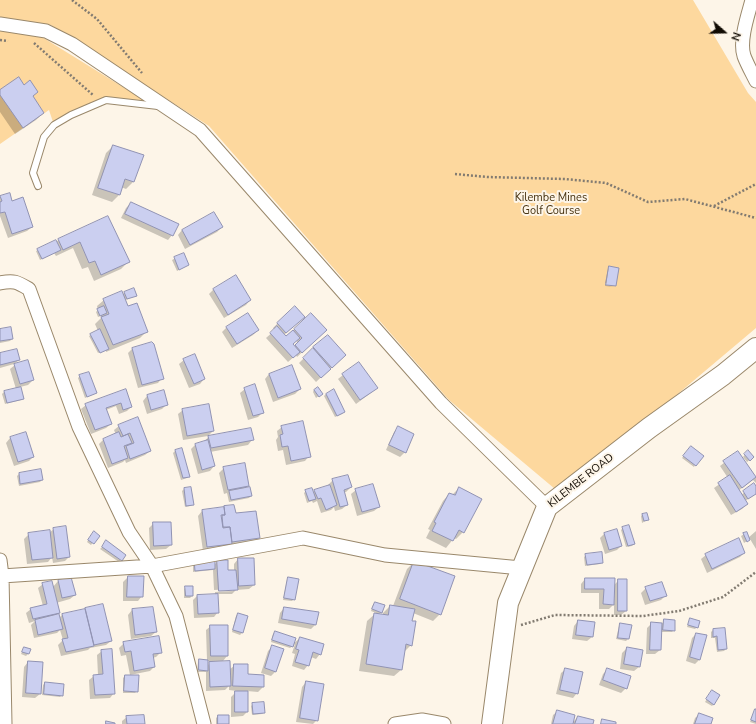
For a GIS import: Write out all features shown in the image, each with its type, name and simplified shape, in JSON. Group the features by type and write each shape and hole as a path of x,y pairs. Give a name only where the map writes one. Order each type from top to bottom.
{"main road":[{"name":"KILEMBE ROAD","path":"492,724 508,603 547,506 649,428 723,375 756,348"}],"street":[{"path":"752,0 744,31 743,54 756,81"},
{"path":"0,24 46,31 72,44 200,130 442,403 547,506"},
{"path":"0,283 11,281 18,282 29,289 79,428 129,532 152,566 176,616 204,724"},
{"path":"2,576 152,566 303,538 385,555 522,568"},
{"path":"0,560 2,576 5,724"},
{"path":"394,724 422,720 444,724"}],"lane":[{"path":"38,186 33,173 44,137 54,125 71,115 106,100 166,107"}],"path":[{"path":"72,0 97,19 147,79"},
{"path":"0,40 16,41"},
{"path":"32,41 101,102"},
{"path":"455,174 487,177 565,179 606,183 648,202 684,199 756,218"},
{"path":"713,206 756,184"},
{"path":"504,630 555,615 643,616 679,611 723,597 756,572"}],"green space":[{"name":"Kilembe Mines Golf Course","path":"0,0 693,0 748,93 756,102 756,328 673,398 555,489 449,400 209,126 51,25 0,17"},
{"path":"0,31 42,37 152,105 101,103 54,125 49,110 0,144"}],"building":[{"path":"19,77 24,85 30,80 38,92 33,96 44,113 23,128 0,95 0,90"},
{"path":"113,145 144,155 134,182 125,179 120,195 98,188"},
{"path":"10,193 12,201 23,197 33,227 12,234 5,212 0,213 0,202 2,201 0,196"},
{"path":"131,202 179,224 173,236 125,214"},
{"path":"214,212 223,227 190,245 182,230"},
{"path":"108,216 130,262 101,275 95,261 89,263 80,242 63,250 58,239"},
{"path":"56,240 61,250 42,259 37,249"},
{"path":"184,253 189,265 179,270 174,257"},
{"path":"609,266 619,268 616,286 606,285"},
{"path":"236,275 251,300 228,315 213,289"},
{"path":"134,288 137,296 127,299 124,292"},
{"path":"122,291 128,306 137,303 148,332 113,345 101,317 109,314 103,299"},
{"path":"104,306 107,313 100,316 97,309"},
{"path":"295,306 305,317 286,333 277,323"},
{"path":"248,313 259,330 237,344 226,327"},
{"path":"311,313 327,330 302,353 295,345 302,338 294,329"},
{"path":"277,326 286,336 293,330 300,338 293,344 300,352 293,358 270,333"},
{"path":"11,327 13,339 0,341 0,329"},
{"path":"100,329 109,349 100,353 90,334"},
{"path":"328,335 346,355 332,368 313,347"},
{"path":"152,342 154,344 164,379 142,385 132,348"},
{"path":"313,348 331,369 321,378 303,358"},
{"path":"17,349 20,360 0,365 0,353"},
{"path":"195,354 205,379 194,384 183,359"},
{"path":"28,360 34,380 20,384 14,364"},
{"path":"359,362 378,388 360,400 342,374"},
{"path":"292,365 301,389 278,398 269,374"},
{"path":"89,372 97,393 87,397 79,375"},
{"path":"255,384 264,413 253,416 244,388"},
{"path":"21,387 24,399 7,403 4,391"},
{"path":"318,387 323,394 319,397 314,390"},
{"path":"126,389 132,407 123,410 121,403 106,408 112,424 95,430 85,404"},
{"path":"334,389 345,412 337,416 326,394"},
{"path":"164,390 168,405 151,410 147,395"},
{"path":"209,404 214,431 187,436 182,409"},
{"path":"138,417 151,451 130,459 126,446 134,443 130,433 123,436 118,425"},
{"path":"303,421 311,457 291,461 288,446 282,447 280,435 283,434 281,426"},
{"path":"398,426 414,434 406,453 389,445"},
{"path":"251,428 254,440 211,448 208,436"},
{"path":"26,432 34,457 18,462 10,437"},
{"path":"119,432 121,437 128,434 132,443 124,446 128,458 112,464 103,439"},
{"path":"208,440 215,466 202,470 195,444"},
{"path":"691,446 704,456 696,466 683,456"},
{"path":"182,448 190,477 183,478 175,450"},
{"path":"748,450 754,457 750,461 744,454"},
{"path":"738,451 756,477 742,488 723,461"},
{"path":"245,463 249,486 228,490 223,467"},
{"path":"41,469 43,480 20,484 19,473"},
{"path":"348,475 352,487 344,490 348,505 340,507 332,479"},
{"path":"730,475 748,504 736,512 718,483"},
{"path":"754,483 756,486 756,494 748,499 743,491"},
{"path":"373,484 380,507 362,512 355,489"},
{"path":"330,485 337,505 326,510 321,498 318,499 314,490"},
{"path":"191,487 194,505 186,506 184,488"},
{"path":"250,487 252,496 231,500 229,491"},
{"path":"459,487 482,499 464,533 459,530 453,541 432,531 436,523 434,522 449,493 455,495"},
{"path":"312,488 316,499 309,501 305,490"},
{"path":"234,505 236,513 256,511 260,538 232,542 230,527 223,527 222,515 225,515 224,506"},
{"path":"224,507 225,515 221,515 223,528 230,527 232,544 207,547 202,510"},
{"path":"647,513 649,520 644,521 642,514"},
{"path":"153,522 171,522 172,545 154,546"},
{"path":"629,525 635,544 628,546 622,527"},
{"path":"66,526 70,557 57,559 53,528"},
{"path":"617,529 622,546 609,550 604,533"},
{"path":"50,530 53,558 32,560 28,533"},
{"path":"94,531 100,536 94,544 88,540"},
{"path":"747,532 750,540 747,542 743,533"},
{"path":"739,538 745,553 712,569 705,554"},
{"path":"106,540 126,555 122,561 102,547"},
{"path":"602,552 603,563 587,565 585,554"},
{"path":"215,558 215,569 195,571 194,560"},
{"path":"238,558 254,558 255,585 239,586"},
{"path":"217,560 228,560 228,570 236,570 238,590 219,591"},
{"path":"414,561 455,576 441,615 400,599"},
{"path":"128,576 144,576 143,597 127,597"},
{"path":"71,577 76,595 62,598 58,580"},
{"path":"288,577 299,579 295,600 284,598"},
{"path":"585,578 615,578 614,605 603,604 604,589 585,589"},
{"path":"618,579 627,579 627,611 618,611"},
{"path":"52,581 60,613 33,619 30,608 47,604 42,583"},
{"path":"662,582 667,596 650,601 645,587"},
{"path":"185,586 193,586 193,596 186,596"},
{"path":"218,594 219,613 198,614 197,595"},
{"path":"375,602 385,605 382,613 372,609"},
{"path":"103,604 112,641 94,645 85,608"},
{"path":"390,605 415,609 412,621 416,621 412,646 406,644 402,670 366,664 374,613 388,615"},
{"path":"153,607 157,632 135,635 132,609"},
{"path":"284,607 319,612 316,625 282,619"},
{"path":"85,609 94,646 66,652 62,639 68,638 62,614"},
{"path":"238,613 248,616 243,633 233,630"},
{"path":"59,614 63,629 38,635 35,620"},
{"path":"690,618 700,621 698,628 688,625"},
{"path":"664,619 675,620 675,631 663,630"},
{"path":"578,620 595,622 593,637 576,635"},
{"path":"651,622 662,623 661,650 650,650"},
{"path":"620,623 632,625 629,639 618,638"},
{"path":"210,625 228,625 228,656 211,656"},
{"path":"725,628 727,649 718,650 717,636 713,637 713,629"},
{"path":"275,631 296,638 293,647 272,640"},
{"path":"696,633 707,635 700,660 690,657"},
{"path":"159,636 162,653 153,654 155,667 134,671 131,651 125,652 123,642"},
{"path":"300,637 324,644 321,655 313,652 309,666 295,662 299,650 296,649"},
{"path":"272,645 284,649 276,672 265,668"},
{"path":"24,647 31,649 29,654 22,652"},
{"path":"627,647 643,650 640,667 624,664"},
{"path":"112,649 115,694 95,695 93,675 103,674 101,650"},
{"path":"199,659 208,660 208,671 199,670"},
{"path":"28,661 43,662 41,694 26,693"},
{"path":"230,661 231,686 210,687 209,662"},
{"path":"234,664 248,664 248,674 264,675 264,687 233,686"},
{"path":"565,668 583,672 578,694 560,690"},
{"path":"607,668 631,676 627,689 603,680"},
{"path":"125,675 139,675 138,692 124,691"},
{"path":"306,681 324,684 318,721 300,718"},
{"path":"45,682 64,684 63,696 44,694"},
{"path":"712,690 720,695 714,705 706,699"},
{"path":"235,691 248,691 248,712 235,712"},
{"path":"264,702 265,713 253,714 252,703"},
{"path":"756,709 756,722 751,720"},
{"path":"557,710 575,715 573,724 553,724"},
{"path":"699,713 713,718 711,724 695,724"},
{"path":"144,715 145,724 127,724 126,716"},
{"path":"218,715 229,715 229,724 218,724"},
{"path":"578,716 594,720 593,724 575,724"},
{"path":"602,719 616,722 616,724 601,724"},
{"path":"106,721 115,723 115,724 106,724"}]}
